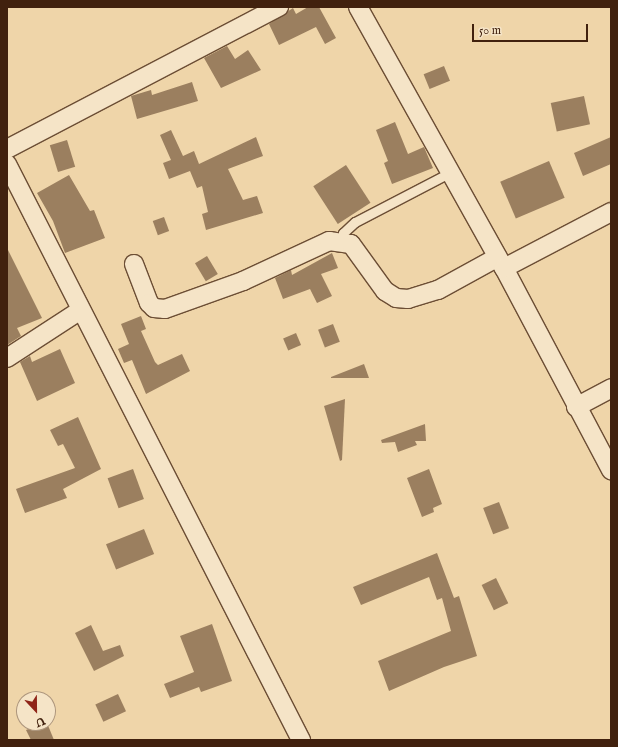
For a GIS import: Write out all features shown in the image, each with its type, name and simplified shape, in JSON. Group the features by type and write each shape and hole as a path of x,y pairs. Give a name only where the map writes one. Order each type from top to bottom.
{"street":[{"path":"7,149 279,7"},
{"path":"358,7 501,262 576,407 611,470"},
{"path":"7,164 300,740"},
{"path":"134,264 149,303 154,308 165,309 243,281 329,241 342,241 352,244 385,291 396,298 408,299 438,290 611,212"},
{"path":"7,358 82,310"},
{"path":"576,407 611,388"}],"lane":[{"path":"342,241 344,233 355,222 451,172"}],"building":[{"path":"308,7 319,7 336,38 325,44 316,27 279,45 269,24 293,8 296,14"},
{"path":"227,46 235,59 248,50 261,70 221,88 204,58"},
{"path":"444,66 450,81 430,89 424,74"},
{"path":"192,82 198,101 137,119 131,96 151,90 152,95"},
{"path":"584,96 590,124 557,131 551,103"},
{"path":"395,122 408,154 424,147 433,168 392,184 384,163 388,161 376,130"},
{"path":"171,130 183,156 194,151 199,164 256,137 263,156 228,169 243,200 257,196 263,213 206,230 202,214 208,212 202,186 197,188 190,171 169,179 163,163 171,160 160,135"},
{"path":"611,137 611,164 583,176 574,153"},
{"path":"67,140 75,167 58,172 50,145"},
{"path":"549,161 565,198 516,219 500,182"},
{"path":"346,165 371,203 338,224 313,186"},
{"path":"69,175 90,211 94,210 105,238 65,253 53,221 37,193"},
{"path":"164,217 169,231 158,235 153,221"},
{"path":"7,248 42,318 17,328 21,336 7,345"},
{"path":"332,253 338,268 321,274 332,296 317,303 310,289 283,299 275,278 291,270 292,275"},
{"path":"207,256 218,274 206,281 195,263"},
{"path":"141,316 146,329 141,331 155,362 158,365 182,354 190,371 146,394 132,360 124,363 118,349 129,344 121,324"},
{"path":"333,324 340,342 325,347 318,330"},
{"path":"296,333 301,345 288,350 283,338"},
{"path":"60,349 75,383 37,401 20,362 30,356 32,362"},
{"path":"364,364 369,378 331,378 331,377"},
{"path":"345,399 342,460 340,461 324,406"},
{"path":"78,417 101,469 63,489 67,498 25,513 16,489 75,468 63,444 58,446 50,430"},
{"path":"425,424 426,441 415,441 417,445 398,452 395,442 382,443 381,440"},
{"path":"133,469 144,499 119,508 108,478"},
{"path":"429,469 442,504 433,508 434,512 422,517 407,478"},
{"path":"499,502 509,528 493,534 483,508"},
{"path":"144,529 154,554 116,569 106,544"},
{"path":"437,553 454,598 459,596 477,656 444,667 389,691 378,661 451,631 442,598 437,600 429,577 361,605 353,587"},
{"path":"496,578 508,603 494,610 482,585"},
{"path":"212,624 232,681 201,692 199,687 170,698 164,684 194,672 180,636"},
{"path":"91,625 103,651 120,645 124,656 94,671 75,633"},
{"path":"118,694 126,711 103,722 95,705"},
{"path":"26,731 50,731 54,740 31,740"}]}
